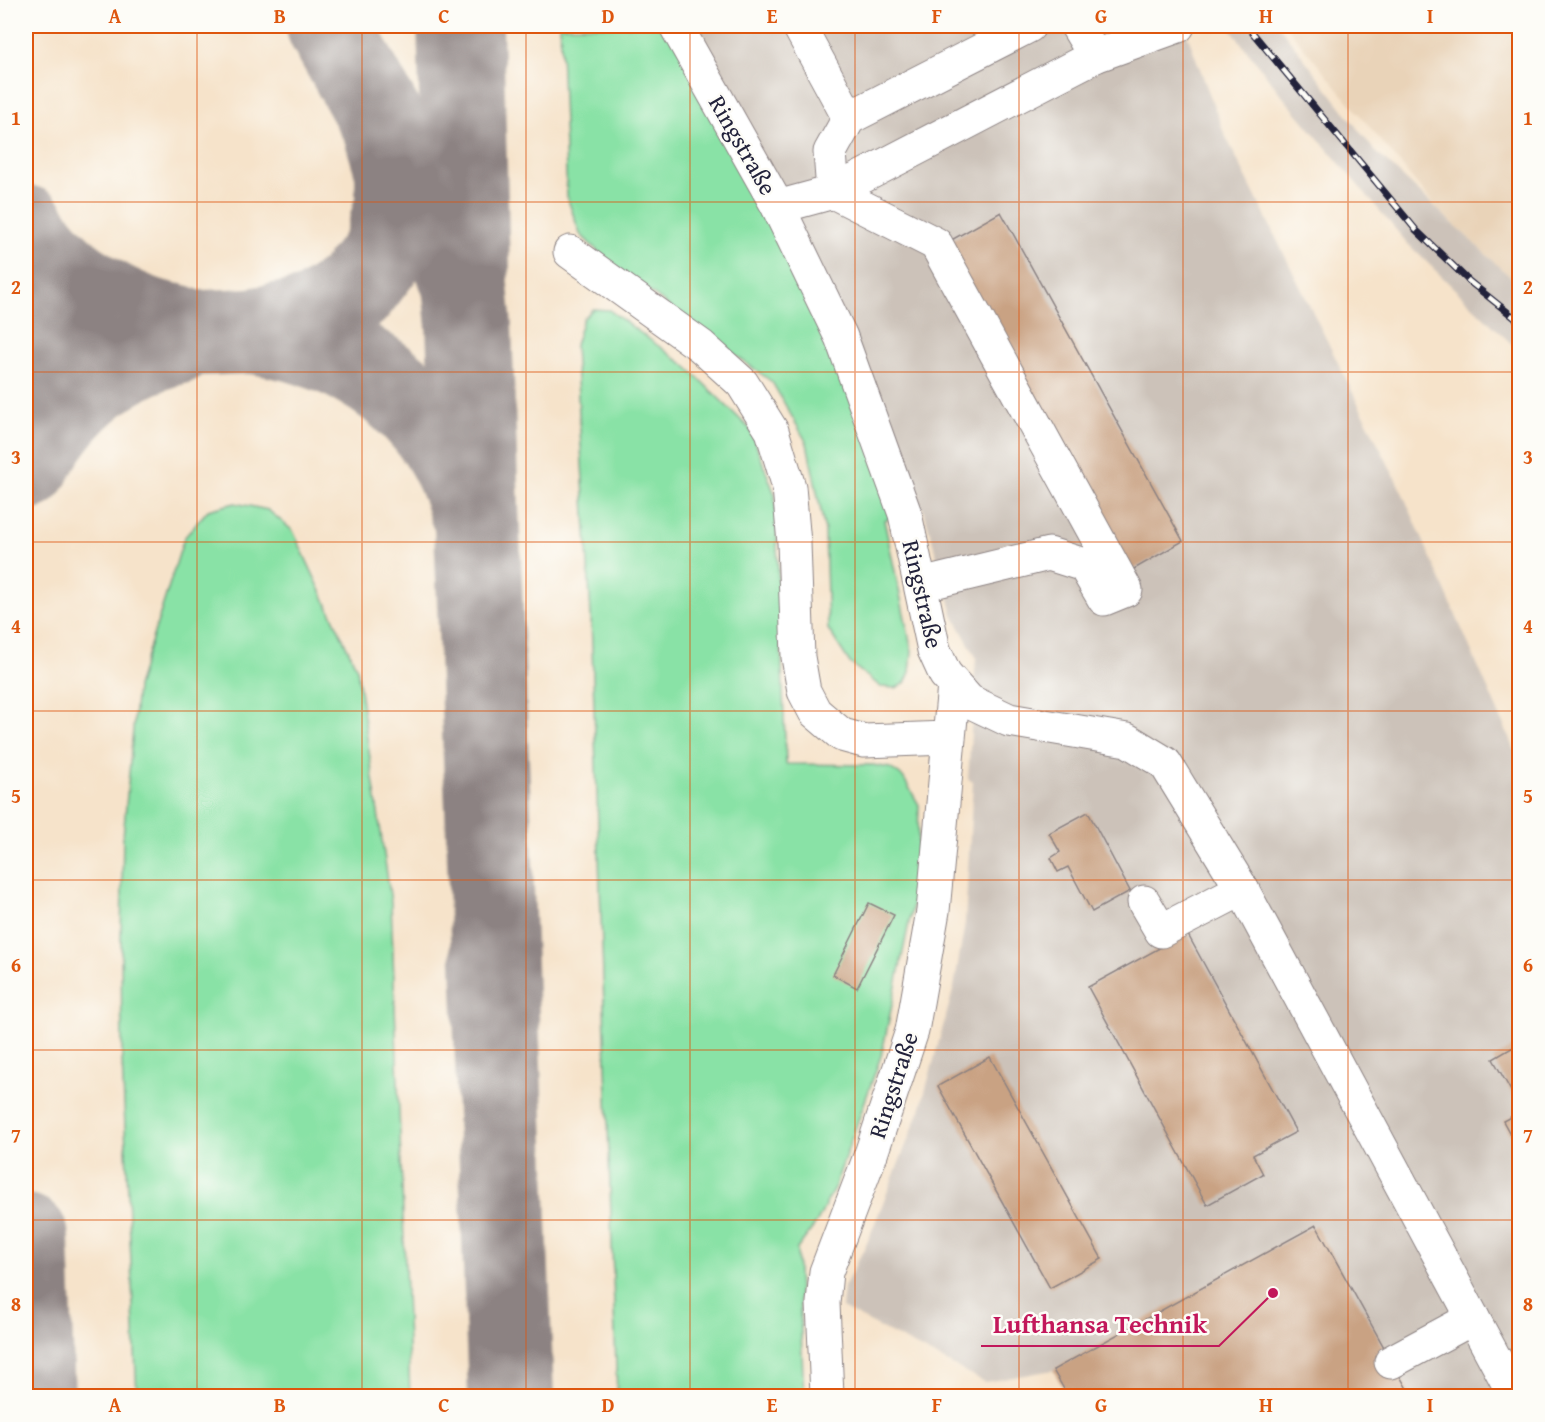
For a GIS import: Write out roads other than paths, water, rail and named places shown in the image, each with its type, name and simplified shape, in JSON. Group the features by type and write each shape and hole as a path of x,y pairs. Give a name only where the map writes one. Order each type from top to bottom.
{"lane":[{"name":"Ringstraße","path":"676,26 778,207 841,337 905,514 934,650 945,674 954,685 933,911 926,965 912,1031 871,1155 826,1272 823,1303 827,1396"},
{"path":"799,26 849,118"},
{"path":"832,192 830,152 849,118 1029,26"},
{"path":"1077,26 1095,56"},
{"path":"778,207 832,192 1095,56 1178,26"},
{"path":"832,192 936,244 1126,590 1104,599 1084,566 1049,554 921,585"},
{"path":"570,252 701,346 742,384 772,431 789,487 794,543 798,657 804,691 815,712 842,735 864,741 948,738"},
{"path":"954,685 969,700 1009,720 1127,740 1165,763 1242,890 1515,1396"},
{"path":"1144,902 1161,931 1242,890"},
{"path":"1391,1362 1473,1318"}],"railway":[{"path":"1247,26 1416,230 1470,282 1520,322"}],"place":[{"name":"Lufthansa Technik","path":"1273,1293"}]}
